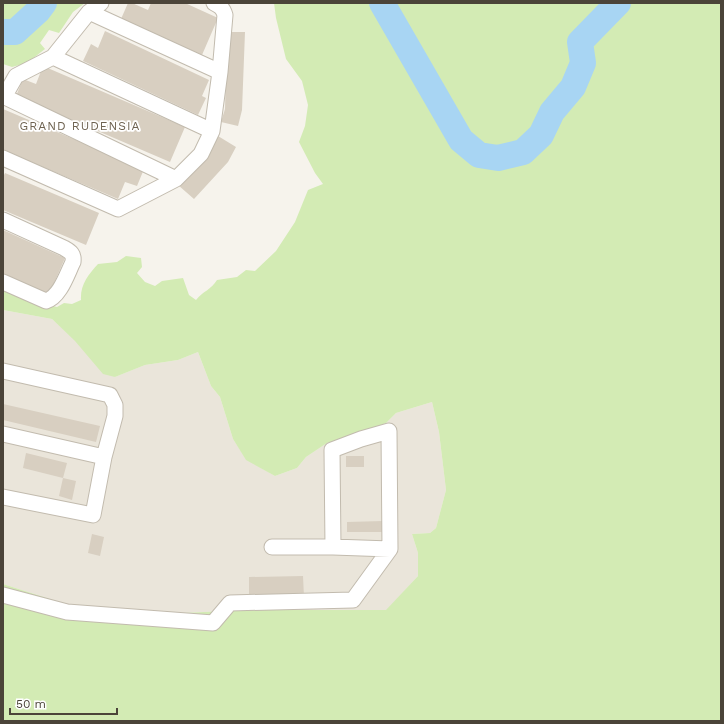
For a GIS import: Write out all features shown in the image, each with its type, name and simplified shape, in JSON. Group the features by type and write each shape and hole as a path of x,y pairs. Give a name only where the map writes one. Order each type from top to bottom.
{"street":[{"path":"4,160 118,209 176,179 202,154 212,131 220,72 225,15 223,9 214,3"},
{"path":"176,179 3,96 16,76 53,57 95,7 220,72"},
{"path":"53,57 212,131"},
{"path":"3,220 64,248 74,256 73,262 56,295 50,300 46,301 3,282"},
{"path":"3,371 110,396 115,404 115,416 104,457 93,515 3,497"},
{"path":"3,595 66,612 213,622 230,603 353,600 390,549 389,431 361,439 332,450 333,547"},
{"path":"3,434 104,457"},
{"path":"272,547 390,549"}],"shaded area":[{"path":"3,310 52,319 115,377 145,365 178,360 198,352 211,386 220,397 233,439 246,459 275,476 297,468 306,457 327,443 358,434 386,423 396,413 432,402 439,432 446,490 436,528 430,533 412,534 418,553 418,576 387,610 244,610 163,614 75,607 3,584"}],"green space":[{"path":"3,3 85,3 73,12 59,33 49,30 40,43 45,49 27,63 12,67 3,64"},
{"path":"274,3 721,3 721,721 3,721 3,584 75,607 163,614 244,610 386,610 418,576 418,553 412,534 430,533 436,528 446,490 439,432 432,402 396,413 386,423 358,434 327,443 306,457 297,468 275,476 246,460 233,439 220,397 211,386 198,352 178,360 145,365 115,377 103,374 75,341 52,319 3,310 3,286 34,301 57,307 64,303 72,304 81,300 85,280 98,264 117,262 126,256 141,258 142,267 137,273 145,282 155,286 162,281 183,278 189,295 196,300 217,280 237,277 246,270 255,271 276,251 295,222 308,190 323,184 315,173 299,142 305,126 308,105 302,81 286,59"}],"building":[{"path":"128,3 132,3 148,10 151,3 185,3 218,18 202,55 121,19"},
{"path":"105,31 209,80 202,96 206,98 198,115 83,61 91,44 98,48"},
{"path":"227,32 245,32 242,110 238,126 221,122 225,109"},
{"path":"43,66 185,127 170,162 16,96 23,79 36,84"},
{"path":"3,109 144,169 137,186 125,182 118,199 3,150"},
{"path":"218,136 236,147 228,162 194,199 178,185"},
{"path":"5,173 99,213 86,245 3,210 3,177"},
{"path":"3,230 65,258 49,295 3,274"},
{"path":"3,404 100,426 96,442 3,420"},
{"path":"26,453 67,463 63,478 23,468"},
{"path":"346,456 364,456 364,467 346,467"},
{"path":"63,478 76,481 72,500 59,496"},
{"path":"383,521 383,532 347,532 347,522"},
{"path":"92,534 104,537 100,556 88,553"},
{"path":"303,576 304,597 249,599 249,577"}],"waterway":[{"path":"3,32 15,32 38,11 44,3"},
{"path":"382,3 461,140 479,155 498,158 523,152 541,135 552,112 573,87 583,63 580,42 618,3"}],"district":[{"name":"GRAND RUDENSIA","path":"80,126"}]}
